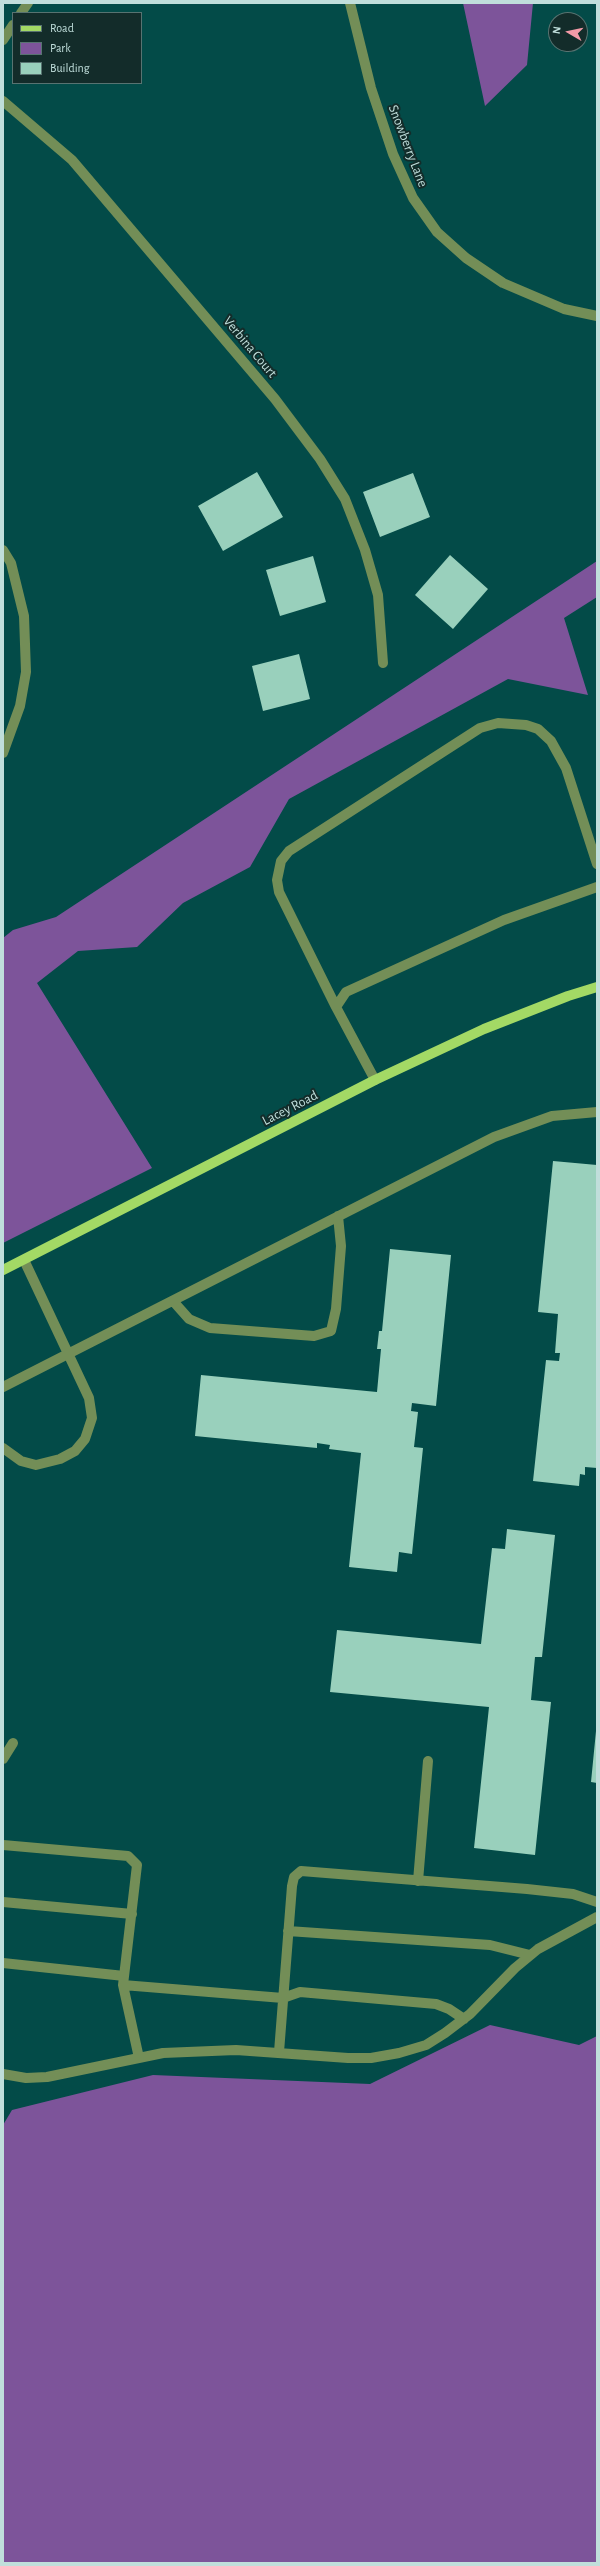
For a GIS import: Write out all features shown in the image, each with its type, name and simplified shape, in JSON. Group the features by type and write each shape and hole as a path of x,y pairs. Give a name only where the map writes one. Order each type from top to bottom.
{"main road":[{"name":"Lacey Road","path":"3,1270 375,1080 484,1029 568,996 597,987"}],"street":[{"path":"22,12 28,3"},
{"name":"Snowberry Lane","path":"350,3 371,88 393,154 413,198 438,232 466,258 503,283 556,306 597,316"},
{"path":"3,40 12,26"},
{"name":"Verbina Court","path":"3,100 72,160 275,398 320,459 345,500 365,550 378,594 383,663"},
{"path":"3,550 11,563 24,616 26,672 20,706 3,753"},
{"path":"375,1080 336,1008 279,892 277,880 281,861 289,851 480,728 498,723 526,725 538,729 551,741 566,768 597,864"},
{"path":"336,1008 346,992 454,941 504,920 597,887"},
{"path":"3,1387 494,1136 552,1116 597,1112"},
{"path":"173,1301 189,1319 210,1328 314,1336 331,1331 336,1309 341,1246 338,1216"},
{"path":"4,1451 21,1462 36,1465 60,1459 75,1451 85,1439 92,1418 89,1398 24,1260"},
{"path":"3,1759 13,1743"},
{"path":"418,1880 428,1761"},
{"path":"3,1845 128,1856 137,1865 124,1980 139,2058"},
{"path":"278,2052 292,1886 294,1877 301,1871 573,1894 597,1902"},
{"path":"3,1902 132,1914"},
{"path":"3,2074 26,2078 47,2077 163,2053 236,2050 348,2058 378,2057 426,2045 464,2019 530,1955 597,1917"},
{"path":"288,1931 490,1945 530,1955"},
{"path":"3,1963 124,1980 283,1998 300,1992 436,2004 449,2009 464,2019"}],"green space":[{"path":"463,3 533,3 527,65 485,106"},
{"path":"597,561 597,597 564,618 588,695 508,679 289,799 250,867 183,903 137,947 78,951 37,983 152,1168 3,1243 3,938 13,930 56,917"},
{"path":"490,2025 579,2045 597,2036 597,2563 3,2563 3,2125 12,2110 153,2075 370,2084"}],"building":[{"path":"257,472 283,517 223,551 198,506"},
{"path":"413,473 430,517 380,537 363,492"},
{"path":"450,555 488,589 453,629 415,595"},
{"path":"313,556 326,602 280,616 266,570"},
{"path":"299,654 310,699 263,711 252,666"},
{"path":"553,1161 597,1165 597,1468 585,1467 585,1475 580,1474 579,1486 533,1481 546,1360 559,1361 560,1353 555,1353 558,1314 538,1312"},
{"path":"390,1249 451,1255 436,1406 412,1403 411,1411 418,1412 414,1447 423,1448 412,1554 399,1552 397,1572 349,1567 361,1453 329,1449 330,1445 317,1443 317,1448 195,1436 201,1375 377,1392 381,1349 377,1349 379,1331 382,1331"},
{"path":"507,1529 555,1535 542,1657 535,1657 531,1700 551,1702 535,1855 474,1848 489,1707 330,1692 337,1630 481,1644 492,1548 505,1549"},
{"path":"597,1731 597,1783 591,1782"}]}
